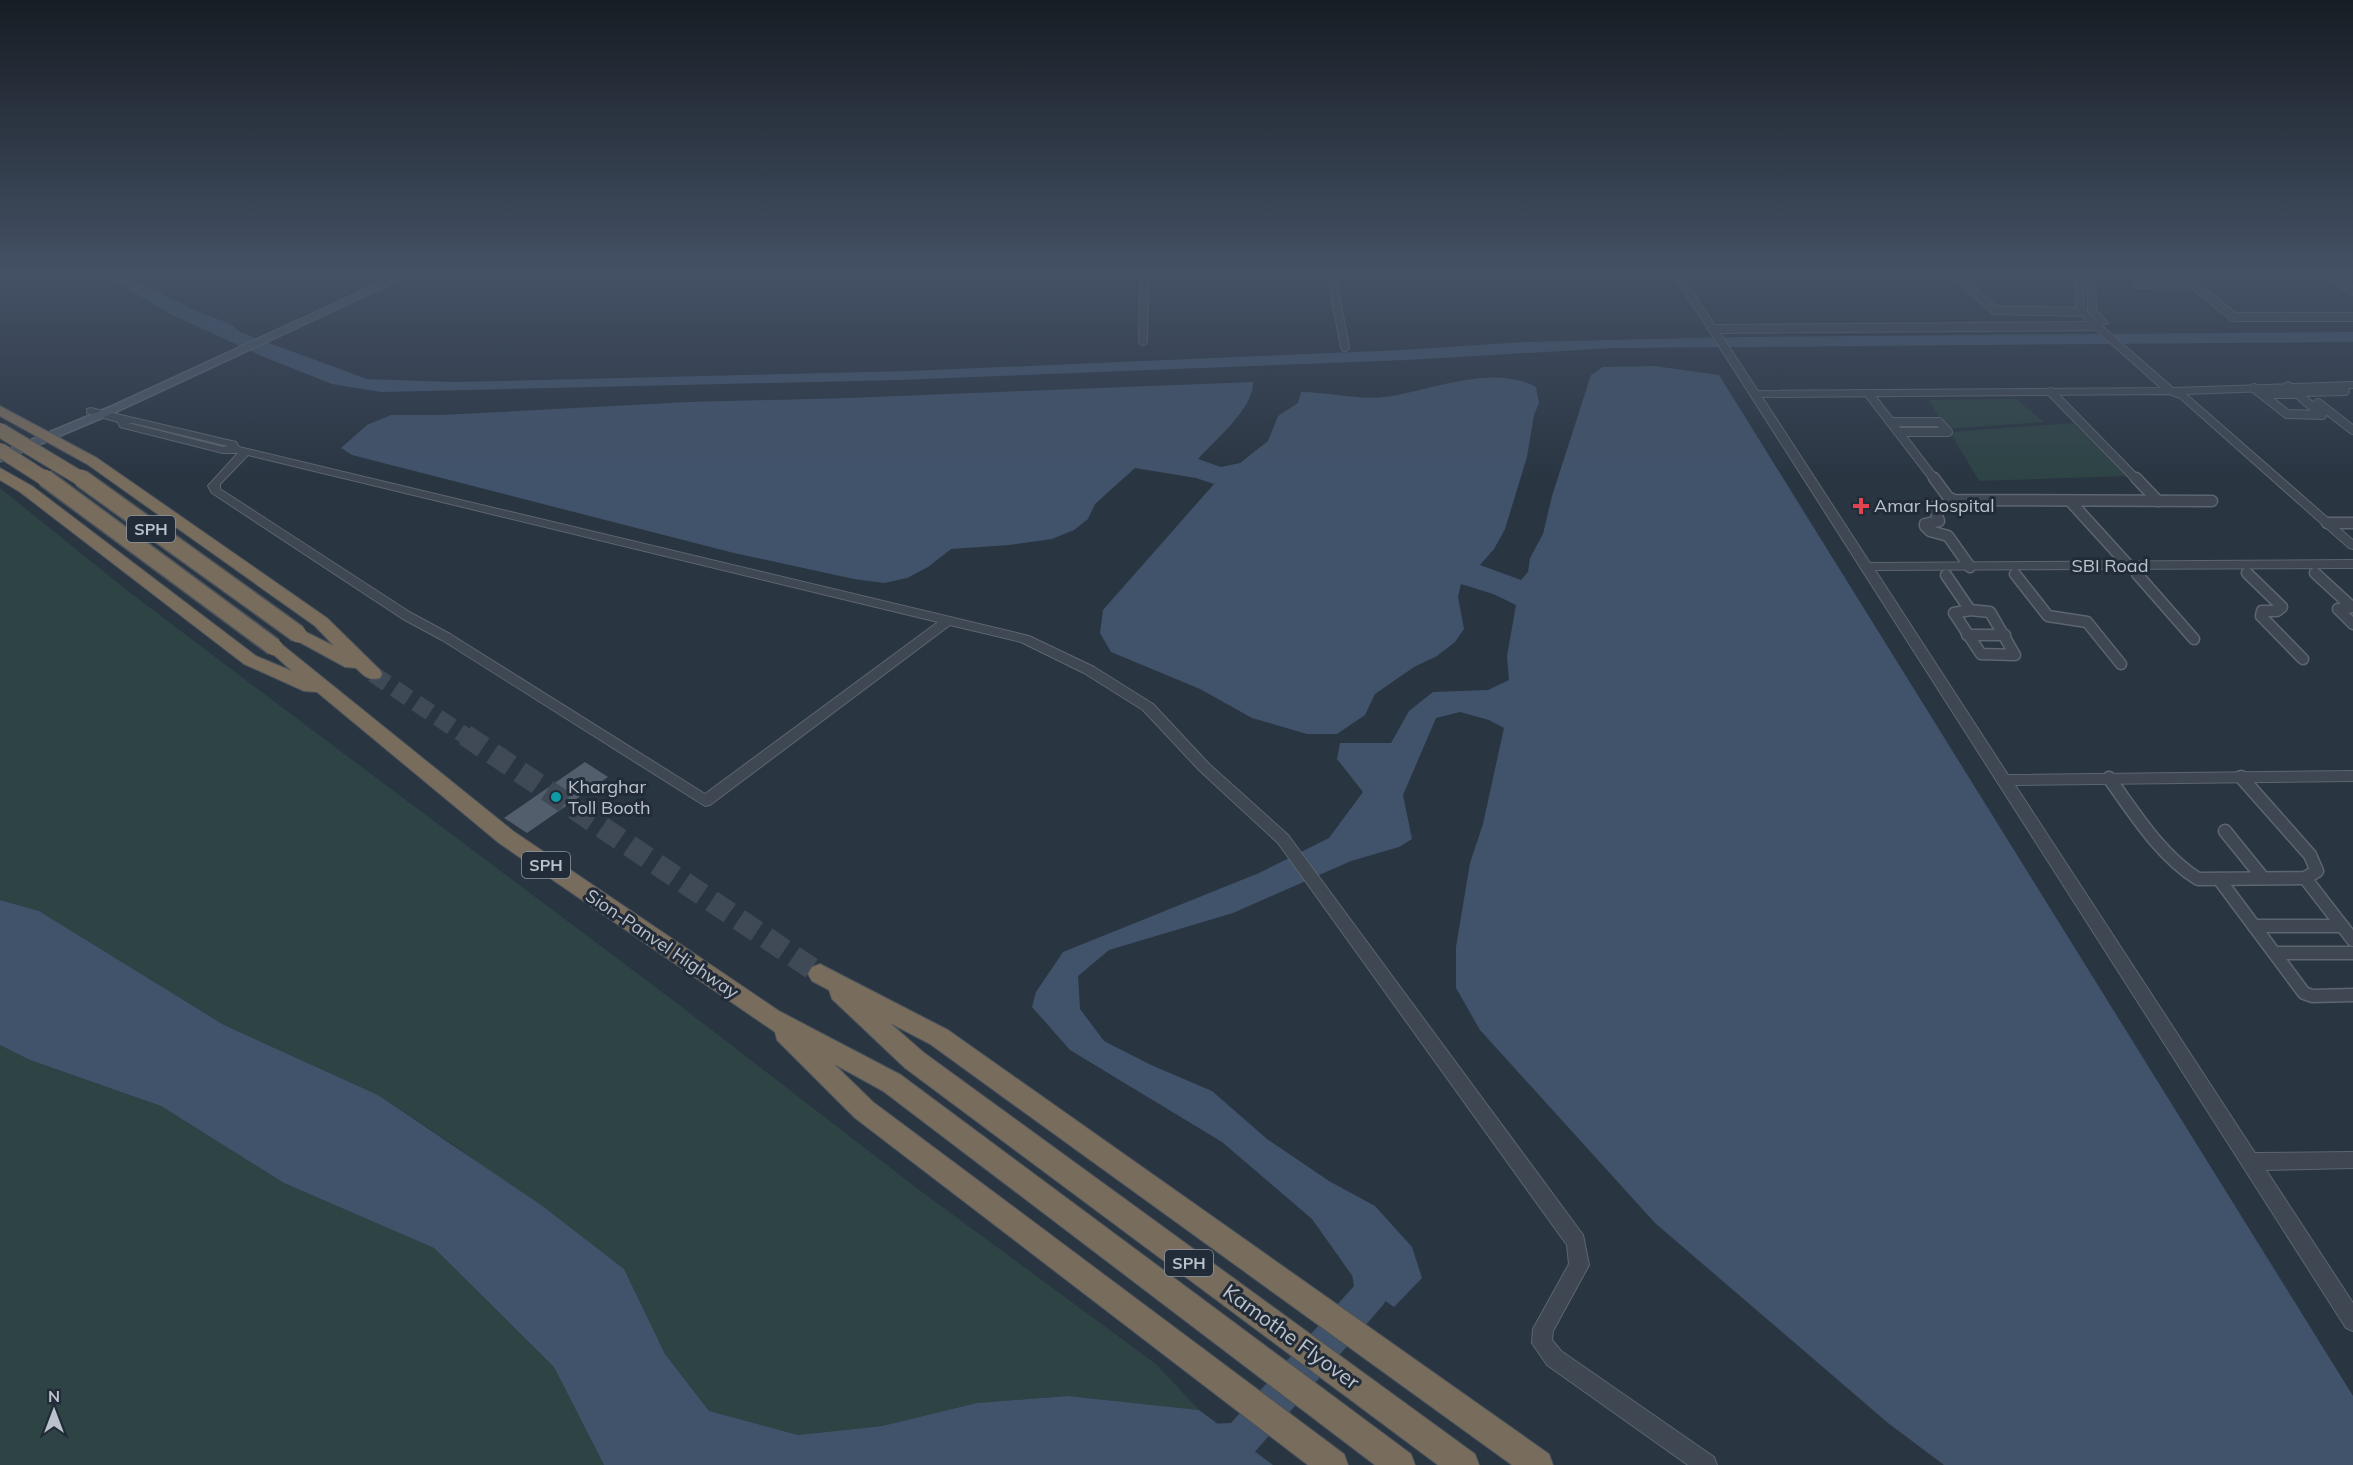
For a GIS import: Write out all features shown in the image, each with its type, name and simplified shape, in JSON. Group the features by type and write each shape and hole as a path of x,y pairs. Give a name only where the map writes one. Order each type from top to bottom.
{"highway":[{"path":"0,410 47,435"},
{"name":"SPH","path":"0,430 71,471 298,634 373,674 321,622 93,461 47,435"},
{"name":"SPH","path":"0,450 48,480 274,647 332,697"},
{"path":"0,473 26,489 250,660 332,697"},
{"name":"Sion-Panvel Highway","path":"332,697 506,837 771,1018 892,1083"},
{"name":"Kamothe Flyover","path":"1464,1465 915,1060 820,974 939,1036 1538,1465"},
{"path":"771,1018 864,1110 1331,1464"},
{"name":"Kamothe Flyover","path":"892,1083 1400,1465"}],"main road":[{"path":"0,456 252,342"},
{"path":"0,450 47,435"}],"street":[{"path":"1344,342 1345,347"},
{"path":"1721,342 2353,1321"},
{"path":"2116,342 2170,391"},
{"path":"2126,342 2353,546"},
{"path":"1755,394 2170,391 2183,393 2345,387 2353,398"},
{"path":"2258,391 2290,415 2322,415 2297,389"},
{"path":"2297,389 2353,430"},
{"path":"2051,392 2158,501"},
{"path":"1869,394 1948,497 1954,500 2212,501"},
{"path":"97,413 215,439 232,444 241,450 1025,639 1089,670 1148,707 1204,767 1283,839 1576,1242 1579,1265 1543,1329 1542,1343 1554,1358 1707,1465"},
{"path":"1890,422 1940,422 1947,432 1898,432"},
{"path":"1904,422 1912,432"},
{"path":"241,450 213,486 216,491 407,616 446,637 705,801 949,620"},
{"path":"2070,501 2194,639"},
{"path":"1934,507 1939,521 1925,524 1925,526 1930,531 1948,536 1970,567"},
{"path":"2327,523 2353,523"},
{"name":"SBI Road","path":"1869,571 1946,575 2353,564"},
{"name":"SBI Road","path":"1869,571 1970,567 2247,573 2353,572"},
{"path":"2247,573 2282,607 2277,611 2262,611 2261,616 2303,659"},
{"path":"2316,573 2353,607"},
{"path":"2015,574 2048,616 2086,622 2121,664"},
{"path":"1946,575 1970,610"},
{"path":"2353,607 2338,609 2353,624"},
{"path":"1970,610 1990,612 2015,655 1981,654 1967,635 1954,613 1970,610"},
{"path":"1967,635 2005,635"},
{"path":"2004,780 2353,776"},
{"path":"2109,778 2173,861 2186,873 2198,879 2305,878 2317,871 2310,855 2241,777"},
{"path":"2224,831 2263,878"},
{"path":"2305,878 2353,940"},
{"path":"2219,879 2304,993 2312,996 2353,995"},
{"path":"2254,926 2342,926"},
{"path":"2275,953 2353,953"},
{"path":"2250,1162 2353,1160"}],"green space":[{"path":"2016,399 2044,422 1946,429 1929,400"},
{"path":"2073,423 2126,476 1979,481 1950,432"},
{"path":"0,488 128,591 678,1004 918,1189 1156,1364 1199,1410 1068,1396 977,1403 882,1426 798,1435 709,1411 665,1354 624,1269 455,1146 378,1095 224,1025 39,911 0,900"},
{"path":"0,1045 30,1060 161,1106 284,1183 434,1248 554,1367 604,1465 0,1465"}],"water":[{"path":"232,342 267,342 367,379 453,382 909,371 1402,350 1518,342 2308,342 1614,348 1406,360 898,380 381,392 332,384"},
{"path":"1654,366 1719,375 2353,1396 2353,1465 1944,1465 1888,1423 1655,1223 1480,1030 1456,988 1456,947 1470,863 1483,824 1504,728 1489,720 1460,712 1436,718 1403,795 1412,839 1399,847 1351,861 1233,913 1109,950 1078,976 1080,1009 1104,1041 1151,1065 1212,1091 1267,1139 1329,1181 1375,1206 1412,1247 1422,1278 1394,1307 1356,1281 1312,1219 1222,1142 1070,1050 1032,1007 1036,992 1063,952 1259,873 1329,838 1363,792 1337,759 1340,743 1391,743 1409,711 1433,692 1488,690 1509,680 1507,656 1516,605 1493,594 1461,584 1458,597 1464,629 1455,642 1437,656 1414,667 1375,694 1365,715 1337,734 1307,734 1252,718 1200,689 1111,652 1100,633 1103,610 1214,484 1196,478 1135,468 1095,504 1088,519 1074,530 1052,539 951,549 928,567 907,578 884,583 854,579 734,553 352,455 341,448 367,425 391,415 442,415 689,402 1253,382 1252,392 1241,413 1198,459 1221,467 1240,463 1268,441 1278,416 1298,403 1301,392 1384,397 1481,378 1519,380 1536,387 1539,403 1534,415 1527,457 1505,529 1494,549 1480,565 1521,580 1528,572 1530,558 1543,534 1552,496 1591,375 1603,367"},
{"path":"0,900 39,911 224,1025 378,1095 541,1205 624,1269 665,1354 709,1411 798,1435 882,1426 977,1403 1068,1396 1199,1410 1273,1465 604,1465 554,1367 434,1248 284,1183 161,1106 30,1060 0,1045"}],"building":[{"name":"Kharghar Toll Booth","path":"585,762 608,777 527,833 504,818"}],"waterway":[{"path":"1208,1443 1240,1441 1372,1292 1367,1261"}],"tunnel":[{"path":"373,674 467,737"},
{"path":"465,735 820,974"}],"place":[{"name":"Amar Hospital","path":"1861,506"},
{"name":"Kharghar Toll Booth","path":"556,797"}]}
